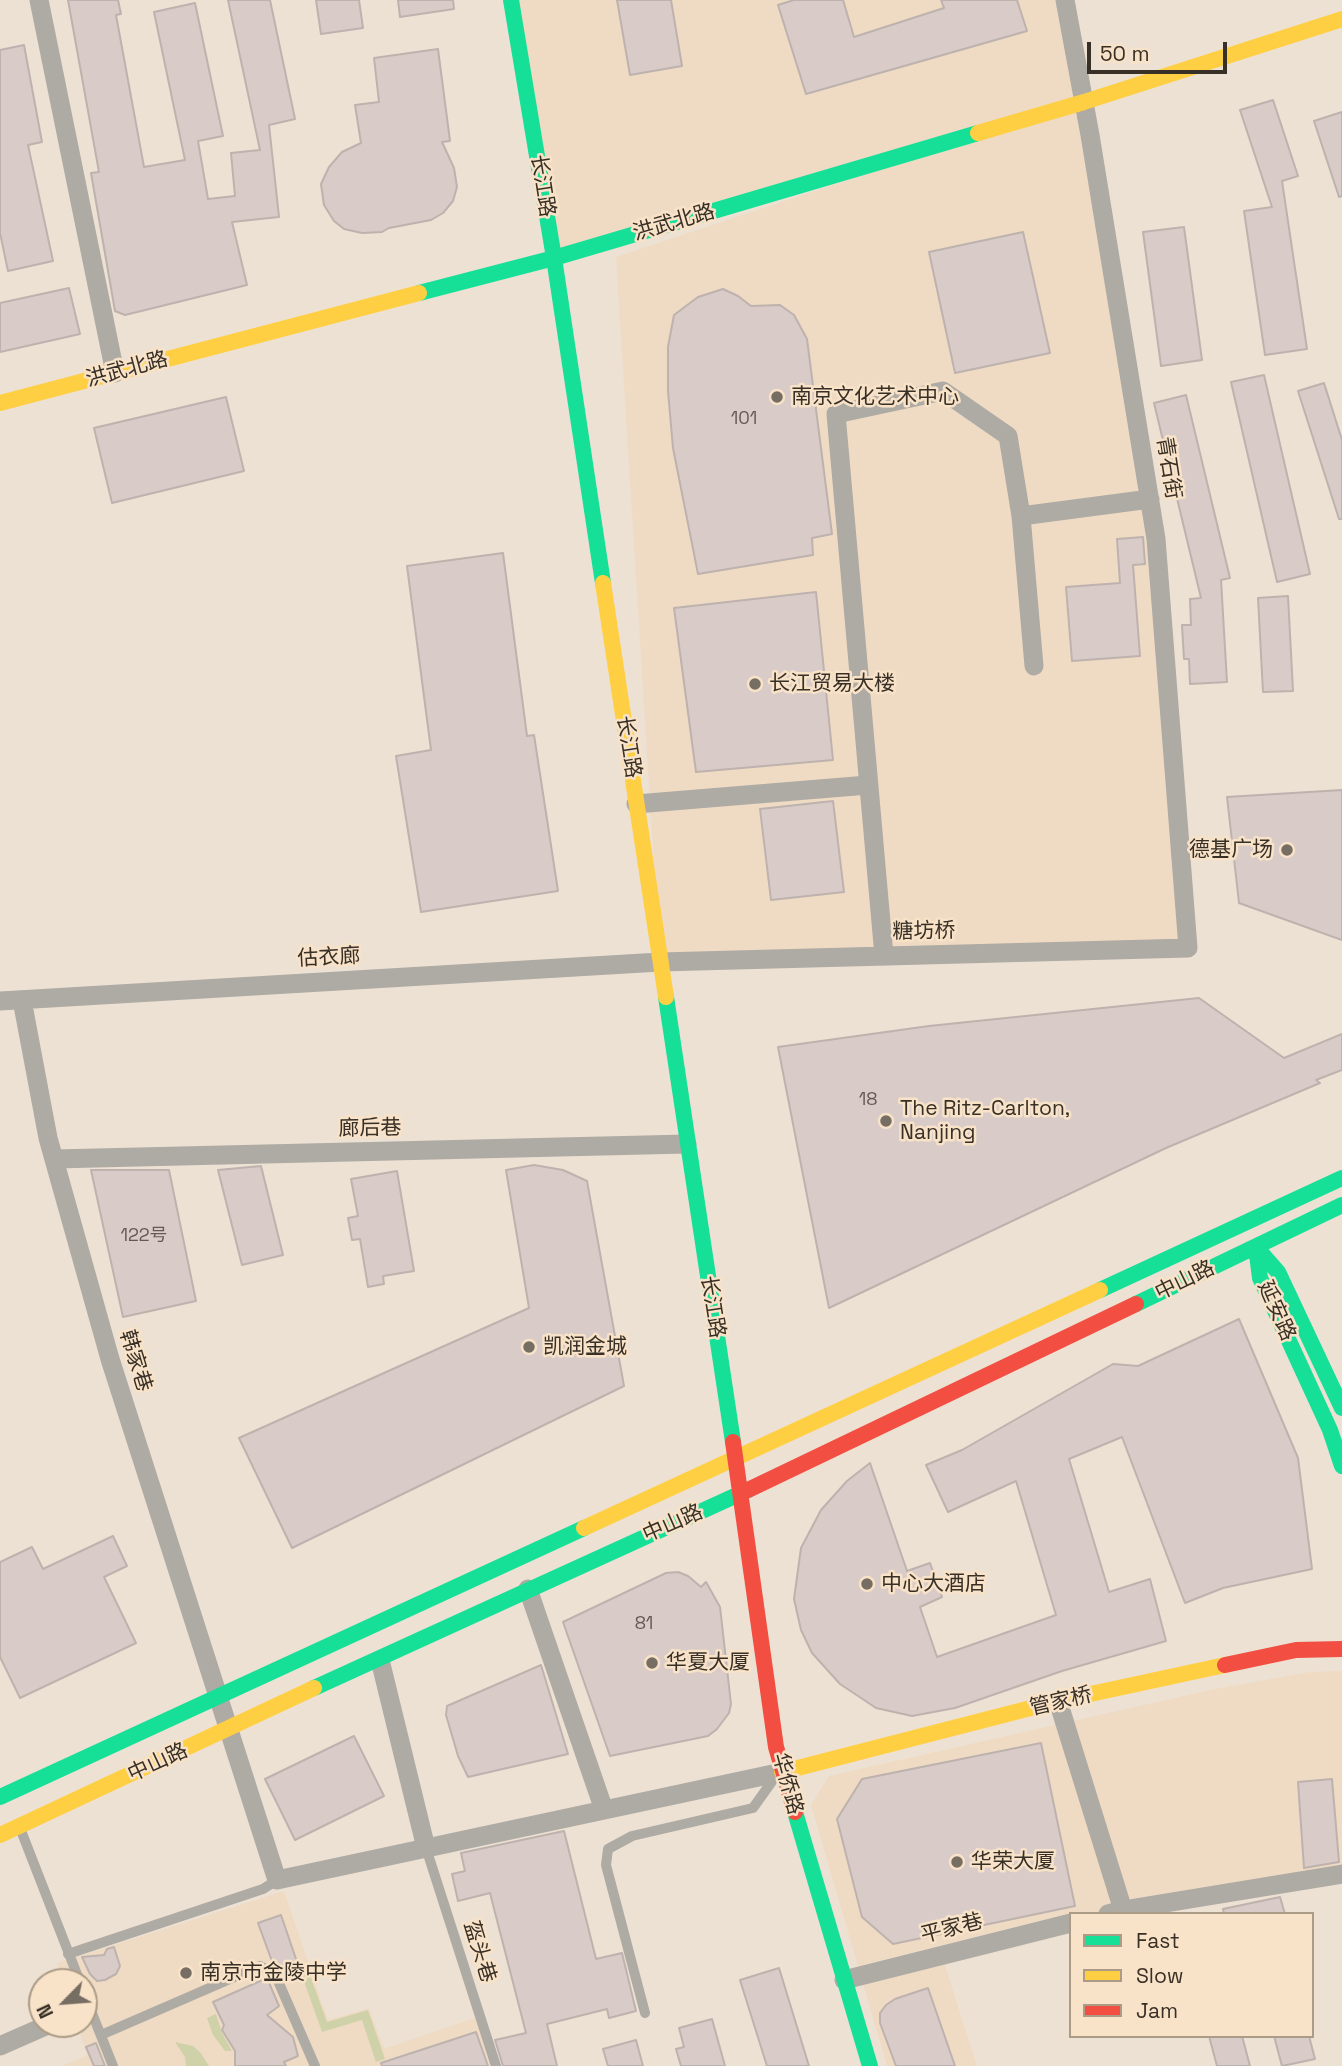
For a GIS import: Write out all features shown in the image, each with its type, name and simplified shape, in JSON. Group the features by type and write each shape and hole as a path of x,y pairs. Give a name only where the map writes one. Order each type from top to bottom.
{"main road":[{"name":"长江路","path":"511,0 554,258 740,1494"},
{"name":"洪武北路","path":"0,403 554,258 1084,102 1342,19"},
{"name":"中山路","path":"219,1695 1342,1178"},
{"name":"中山路","path":"0,1835 528,1589 740,1494 1342,1205"},
{"name":"延安路","path":"1256,1247 1278,1272 1342,1408"},
{"name":"延安路","path":"1256,1247 1260,1278 1330,1430 1342,1466"},
{"name":"华侨路","path":"740,1494 780,1773 870,2066"},
{"name":"管家桥","path":"780,1773 1058,1701 1296,1650 1342,1649"},
{"path":"24,1785 49,1774"}],"street":[{"path":"39,0 116,373"},
{"name":"青石街","path":"1065,0 1156,539 1188,948"},
{"path":"884,956 836,414 943,391 1008,436 1021,516 1034,666"},
{"path":"1021,516 1150,499"},
{"path":"636,804 868,785"},
{"name":"糖坊桥","path":"660,962 1188,948"},
{"name":"估衣廊","path":"0,1001 660,962"},
{"name":"韩家巷","path":"22,1000 48,1138 110,1359 277,1880"},
{"name":"廊后巷","path":"54,1159 687,1144"},
{"path":"528,1589 604,1810"},
{"path":"380,1660 426,1848"},
{"path":"1058,1701 1116,1912 1342,1874"},
{"path":"277,1880 780,1773"},
{"name":"平家巷","path":"844,1980 1069,1924"},
{"path":"0,2046 28,2034"}],"lane":[{"path":"49,1774 1342,1178"},
{"path":"645,2013 606,1865 608,1849 632,1836 753,1808 780,1773"},
{"path":"0,1797 24,1785"},
{"path":"19,1827 74,1968"},
{"name":"盔头巷","path":"426,1848 496,2066"},
{"path":"68,1954 263,1889 277,1880"},
{"path":"101,2035 260,1966 275,1974 315,2066"},
{"path":"98,2028 113,2066"}],"shaded area":[{"path":"511,0 1065,0 1156,539 1188,948 660,962 616,257 1053,112 554,258"},
{"path":"1342,1671 1342,1874 1120,1912 1069,1912 1069,1915 942,1956 977,2066 887,2066 811,1805 829,1776 1210,1690 1310,1672"},
{"name":"南京市金陵中学","path":"284,1891 328,2020 369,2008 384,2049 477,2017 495,2066 62,2066 87,2055 82,2038 98,2038 98,1968 59,1968 57,1963"}],"green space":[{"path":"306,1964 327,2022 368,2010 385,2059 376,2062 362,2020 322,2032 299,1967"},
{"path":"216,2014 232,2051 225,2051 213,2035 207,2018"},
{"path":"175,2042 193,2046 209,2066 186,2066 185,2057"}],"building":[{"path":"68,0 118,0 121,14 116,15 144,167 185,160 154,12 195,3 223,136 198,141 208,199 235,196 231,153 260,150 228,0 270,0 295,119 269,125 279,217 232,222 247,285 125,315 115,311 91,173 99,172"},
{"path":"316,0 359,0 363,28 321,34"},
{"path":"398,0 453,0 454,9 400,17"},
{"path":"617,0 671,0 682,66 630,75"},
{"path":"794,0 843,0 854,37 944,8 941,0 1017,0 1027,31 806,94 778,5"},
{"path":"24,45 42,142 28,145 53,261 8,271 0,233 0,50"},
{"path":"438,49 450,141 442,142 454,168 457,187 453,201 443,213 431,220 389,228 382,232 362,233 344,229 334,221 324,205 321,184 329,167 342,152 361,143 355,105 379,102 374,58"},
{"path":"1273,100 1298,176 1282,181 1307,349 1265,355 1244,211 1272,207 1240,110"},
{"path":"1342,112 1342,196 1339,197 1314,121"},
{"path":"1184,227 1202,360 1161,366 1143,232"},
{"path":"1023,232 1050,353 955,373 929,252"},
{"path":"69,288 80,334 0,352 0,303"},
{"path":"723,289 751,306 780,305 794,315 807,339 832,534 812,538 813,555 698,574 673,448 668,391 668,347 674,315 698,297"},
{"path":"1264,375 1310,574 1277,582 1231,382"},
{"path":"1324,383 1342,440 1342,519 1339,519 1298,391"},
{"path":"1186,395 1230,578 1221,580 1227,682 1190,684 1189,659 1184,659 1182,625 1191,625 1190,599 1201,598 1154,403"},
{"path":"226,397 244,471 112,503 94,428"},
{"path":"1143,537 1145,564 1133,565 1140,656 1072,661 1066,587 1120,583 1117,539"},
{"path":"503,553 527,736 534,735 558,891 421,912 396,756 431,750 407,566"},
{"name":"长江贸易大楼","path":"816,592 833,760 696,772 674,608"},
{"path":"1288,596 1293,691 1263,692 1258,598"},
{"name":"德基广场","path":"1342,790 1342,940 1239,903 1227,797"},
{"path":"833,801 844,892 771,900 760,809"},
{"path":"1199,998 1284,1058 1342,1034 1342,1070 1316,1080 1320,1083 1166,1148 829,1308 778,1047 929,1026"},
{"name":"凯润金城","path":"534,1165 563,1170 587,1181 624,1386 292,1548 239,1438 529,1308 506,1170"},
{"path":"261,1166 283,1255 242,1265 218,1170"},
{"path":"91,1170 169,1170 196,1301 123,1317"},
{"path":"397,1171 414,1271 383,1276 384,1284 368,1287 360,1239 352,1240 348,1218 358,1216 351,1179"},
{"path":"1239,1319 1298,1458 1312,1569 1223,1588 1185,1603 1122,1437 1069,1459 1109,1592 1150,1579 1166,1641 1062,1671 955,1708 912,1716 876,1708 840,1684 812,1653 801,1630 794,1599 801,1548 821,1510 847,1481 870,1463 907,1571 930,1563 942,1597 920,1607 937,1657 1056,1615 1016,1481 948,1512 926,1465 962,1450 1113,1364 1138,1366"},
{"path":"113,1536 127,1566 104,1577 136,1643 20,1698 0,1657 0,1562 32,1547 43,1569"},
{"name":"华夏大厦","path":"678,1572 688,1576 701,1587 706,1582 720,1607 731,1704 729,1713 708,1736 610,1756 563,1622 666,1573"},
{"path":"541,1665 568,1754 468,1777 458,1756 446,1715 447,1706"},
{"path":"354,1736 384,1796 295,1840 265,1779"},
{"name":"华荣大厦","path":"1041,1743 1075,1906 893,1944 862,1917 837,1819 862,1779"},
{"path":"1332,1779 1339,1862 1304,1868 1298,1782"},
{"path":"564,1831 596,1959 622,1953 636,2011 609,2018 607,2009 547,2024 557,2066 503,2066 495,2040 526,2033 490,1893 458,1901 452,1874 465,1871 461,1853"},
{"path":"1280,1897 1284,1912 1224,1912 1223,1909"},
{"path":"281,1915 297,1962 279,1968 273,1964 258,1923"},
{"path":"114,1947 120,1966 116,1974 98,1981 98,1968 87,1968 82,1957 104,1955 107,1949"},
{"path":"779,1968 809,2066 767,2066 740,1980"},
{"path":"267,1978 279,2006 267,2015 293,2037 298,2056 284,2062 286,2066 235,2066 235,2051 222,2030 224,2025 213,2002"},
{"path":"928,1988 955,2066 896,2066 880,2023 880,2013 895,1999"},
{"path":"712,2019 725,2066 681,2066 676,2049 684,2047 679,2028"},
{"path":"476,2032 488,2066 382,2066 381,2063"},
{"path":"1210,2038 1243,2038 1250,2066 1217,2066"},
{"path":"1275,2038 1310,2038 1315,2059 1282,2066"},
{"path":"636,2040 643,2066 608,2066 603,2049"},
{"path":"96,2043 105,2066 94,2066 86,2047"}],"traffic: fast":[{"path":"511,0 554,258 603,583"},
{"path":"419,293 554,258 978,133"},
{"path":"666,997 733,1442"},
{"path":"1100,1290 1342,1178"},
{"path":"1136,1304 1342,1205"},
{"path":"1256,1247 1260,1278 1330,1430 1342,1466"},
{"path":"1256,1247 1278,1272 1342,1408"},
{"path":"314,1688 748,1490"},
{"path":"0,1797 584,1528"},
{"path":"795,1812 870,2066"}],"traffic: slow":[{"path":"978,133 1342,19"},
{"path":"0,403 419,293"},
{"path":"603,583 666,997"},
{"path":"584,1528 1100,1290"},
{"path":"782,1772 1058,1701 1225,1665"},
{"path":"0,1835 314,1688"}],"traffic: jam":[{"path":"748,1490 1136,1304"},
{"path":"733,1442 776,1747 795,1812"},
{"path":"1225,1665 1296,1650 1342,1649"}],"place":[{"name":"南京文化艺术中心","path":"777,397"},
{"name":"长江贸易大楼","path":"755,684"},
{"name":"德基广场","path":"1287,850"},
{"name":"The Ritz-Carlton, Nanjing","path":"886,1121"},
{"name":"凯润金城","path":"529,1347"},
{"name":"中心大酒店","path":"867,1584"},
{"name":"华夏大厦","path":"652,1663"},
{"name":"华荣大厦","path":"957,1862"},
{"name":"南京市金陵中学","path":"186,1973"}]}
